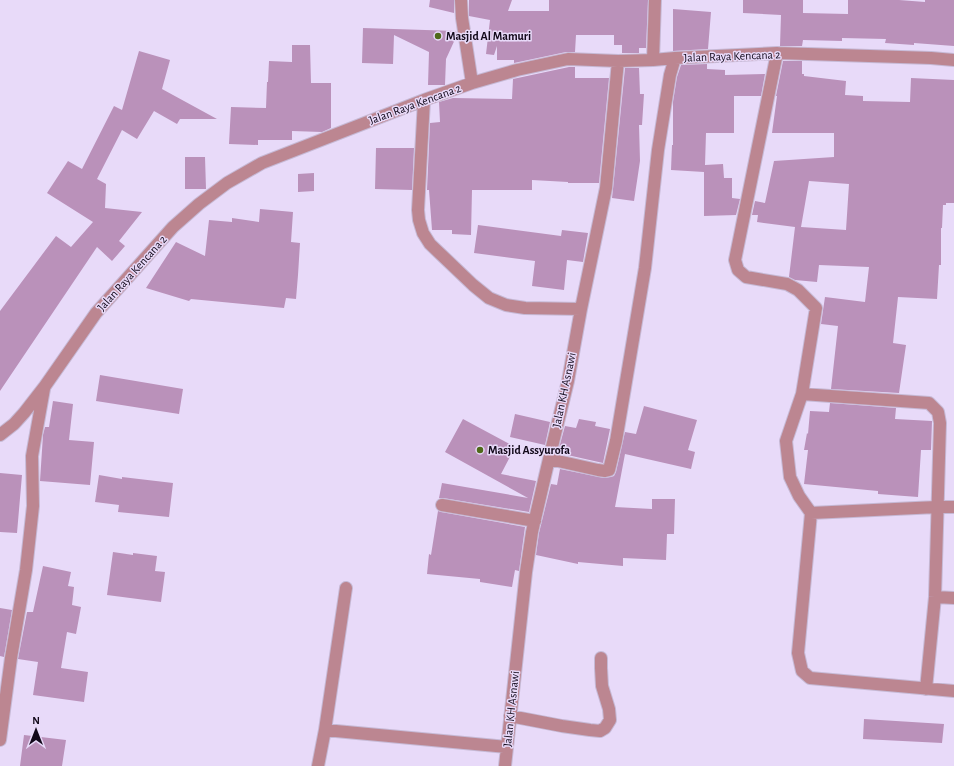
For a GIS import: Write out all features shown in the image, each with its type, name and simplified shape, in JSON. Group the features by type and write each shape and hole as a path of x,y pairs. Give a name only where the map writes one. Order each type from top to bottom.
{"street":[{"path":"462,0 462,18 472,83"},
{"path":"653,60 655,0"},
{"path":"777,54 735,260 738,270 746,277 787,284 798,290 816,308 802,394 786,441 790,477 799,496 811,513 798,653 802,671 810,678 954,691"},
{"name":"Jalan Raya Kencana 2","path":"0,435 14,424 24,413 45,386 96,313 173,227 221,187 262,163 424,100 472,83 517,70 568,59 618,61 777,54 931,58 954,60"},
{"path":"549,459 605,471 609,470 611,465 645,268 658,150 670,75 675,58"},
{"name":"Jalan KH Asnawi","path":"505,766 526,572 535,521 568,381 606,188 618,61"},
{"path":"424,100 418,210 422,233 430,244 473,285 489,298 506,305 525,308 581,309"},
{"path":"0,740 11,658 26,570 33,506 32,456 45,386"},
{"path":"802,394 929,403 938,412 940,423 935,597 926,689"},
{"path":"442,505 535,521"},
{"path":"811,513 954,507"},
{"path":"318,766 325,730 346,588"},
{"path":"935,597 954,598"},
{"path":"510,716 590,730 600,731 605,728 610,720 609,709 602,686 600,668 601,658"},
{"path":"325,730 507,747"}],"building":[{"path":"430,0 454,0 454,13 429,7"},
{"path":"469,0 512,0 508,11 549,11 549,0 648,0 646,48 639,48 639,53 622,53 622,45 614,45 614,35 576,35 575,52 566,52 514,63 514,60 497,60 497,46 494,55 486,54 490,20 469,16"},
{"path":"743,0 803,0 803,13 848,14 848,0 899,0 925,2 925,0 954,0 954,46 914,43 914,45 885,43 886,39 842,38 842,41 803,40 802,46 780,46 781,15 743,13"},
{"path":"673,9 711,12 708,49 673,51"},
{"path":"363,28 456,31 457,35 446,59 445,85 428,85 429,52 394,35 393,64 362,63"},
{"path":"292,45 310,45 311,83 331,83 331,128 322,132 292,131 292,140 258,140 258,145 229,144 231,107 266,108 269,61 292,62"},
{"path":"139,51 170,60 162,89 217,119 180,119 177,124 154,111 137,139 122,130 97,179 106,184 105,208 142,212 119,241 125,246 112,261 97,247 0,391 0,311 56,236 71,247 93,222 47,193 68,161 82,169 114,106 122,110"},
{"path":"783,61 802,61 802,74 804,74 804,76 846,81 845,95 863,96 863,101 910,102 911,78 954,80 954,203 946,203 946,205 943,205 941,228 941,265 939,265 937,299 898,297 893,343 906,345 899,393 831,389 838,326 821,324 825,297 865,302 869,267 819,265 817,282 795,280 789,277 795,227 757,222 758,215 752,215 755,201 765,203 774,161 834,157 834,133 772,133 776,96","holes":["809,181 849,184 846,230 801,227"]},
{"path":"707,64 707,69 725,70 725,75 765,74 761,96 734,96 734,133 706,133 705,165 723,164 724,178 732,178 732,198 740,199 736,215 704,216 704,172 671,170 673,145 673,102 677,77 681,65"},
{"path":"575,67 575,78 609,78 599,183 568,183 532,180 532,190 472,190 471,235 452,234 452,230 432,230 429,190 427,190 430,123 440,122 439,102 453,98 512,99 513,79"},
{"path":"625,68 639,68 640,94 644,94 642,125 639,125 640,161 634,201 612,198"},
{"path":"376,148 414,148 412,190 375,189"},
{"path":"185,157 205,157 206,189 185,189"},
{"path":"314,173 314,191 298,192 298,174"},
{"path":"260,209 293,212 291,242 300,243 296,299 286,298 284,308 191,299 189,301 146,288 176,242 205,256 209,220 232,222 232,218 259,222"},
{"path":"478,225 561,236 562,230 588,233 583,262 567,260 564,290 532,286 535,261 474,253"},
{"path":"100,375 183,389 179,414 96,401"},
{"path":"53,401 73,404 69,440 94,442 90,485 40,481 43,435 45,427 49,427"},
{"path":"830,403 896,408 895,419 932,421 931,450 921,450 918,497 878,494 878,491 804,484 808,450 804,450 807,433 808,434 810,411 829,412"},
{"path":"644,406 697,420 688,450 695,452 691,469 625,454 615,507 652,509 652,499 675,499 674,534 667,534 666,560 623,558 623,566 578,562 578,564 536,555 539,533 551,484 557,485 560,469 604,478 614,476 625,432 636,434"},
{"path":"515,414 550,422 545,445 510,437"},
{"path":"463,419 515,447 501,474 536,481 529,512 439,498 442,483 528,498 445,452"},
{"path":"579,419 596,422 595,426 610,429 603,463 563,454 564,449 559,448 565,426 576,428"},
{"path":"0,473 22,475 17,533 0,532"},
{"path":"99,475 122,479 122,477 173,483 169,517 118,512 119,505 95,502"},
{"path":"438,511 525,527 519,571 515,570 512,587 480,582 480,579 427,574 429,554 431,555"},
{"path":"113,552 157,556 155,571 165,572 161,602 107,595"},
{"path":"43,566 71,572 68,586 74,587 72,605 81,607 76,634 67,632 61,668 88,672 84,702 33,695 38,662 18,659 27,612 33,612"},
{"path":"0,608 12,610 4,657 0,656"},
{"path":"864,719 944,724 942,743 863,739"},
{"path":"24,735 66,740 62,766 20,766"}],"place":[{"name":"Masjid Al Mamuri","path":"438,36"},
{"name":"Masjid Assyurofa","path":"480,450"}]}
